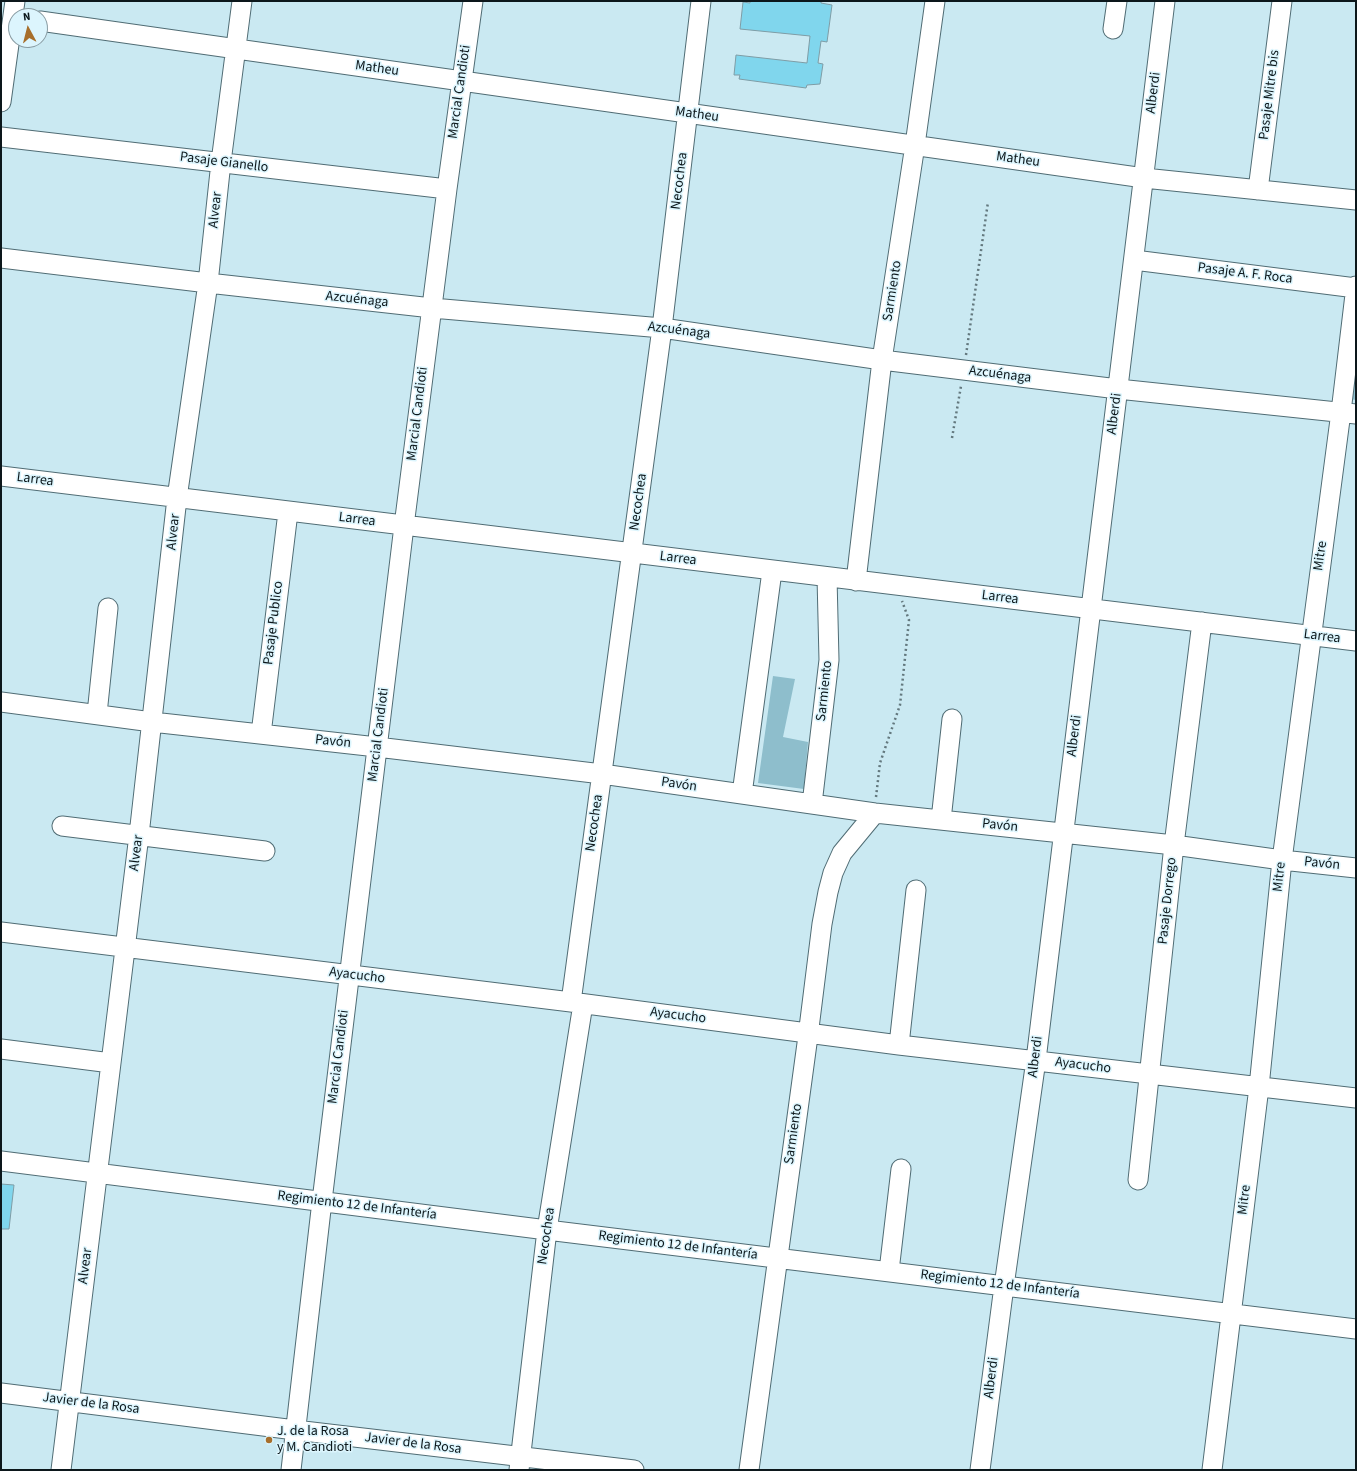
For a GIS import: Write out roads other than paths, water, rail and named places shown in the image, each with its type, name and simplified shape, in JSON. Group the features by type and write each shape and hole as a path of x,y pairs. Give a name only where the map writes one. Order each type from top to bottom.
{"street":[{"name":"Alvear","path":"61,1470 126,947 177,498 208,283 221,162 242,1"},
{"name":"Marcial Candioti","path":"291,1470 404,526 461,81 473,1"},
{"name":"Necochea","path":"520,1463 547,1230 577,1003 602,774 662,328 701,1"},
{"name":"Sarmiento","path":"856,581 882,360 915,145 935,1"},
{"path":"1113,29 1117,1"},
{"name":"Alberdi","path":"980,1470 1036,1060 1165,1"},
{"name":"Pasaje Mitre bis","path":"1258,190 1282,1"},
{"name":"Matheu","path":"48,22 1144,178 1356,200"},
{"path":"1,102 8,40"},
{"name":"Pasaje Gianello","path":"1,137 447,189"},
{"name":"Azcuénaga","path":"1,258 432,308 662,328 882,360 1118,389 1348,414"},
{"name":"Pasaje A. F. Roca","path":"1134,260 1356,288"},
{"name":"Mitre","path":"1212,1470 1259,1087 1282,860 1311,635 1348,414 1356,288"},
{"name":"Larrea","path":"1,476 1356,641"},
{"name":"Pasaje Publico","path":"261,734 288,512"},
{"path":"742,794 772,571"},
{"name":"Sarmiento","path":"812,804 829,660 827,577"},
{"path":"97,714 108,608"},
{"name":"Pasaje Dorrego","path":"1138,1180 1174,845 1202,622"},
{"name":"Pavón","path":"1,702 152,722 602,774 875,813 1174,845 1282,860 1356,868"},
{"path":"941,820 952,719"},
{"name":"Sarmiento","path":"749,1470 822,924 828,892 833,873 842,853 875,813"},
{"path":"62,826 265,851"},
{"path":"898,1045 916,890"},
{"name":"Ayacucho","path":"1,932 577,1003 898,1045 1356,1098"},
{"path":"1,1049 111,1063"},
{"name":"Regimiento 12 de Infantería","path":"1,1161 1231,1315 1356,1329"},
{"path":"889,1271 901,1169"},
{"name":"Javier de la Rosa","path":"1,1392 295,1430 520,1463 634,1470"}],"place":[{"name":"J. de la Rosa y M. Candioti","path":"269,1440"}]}
